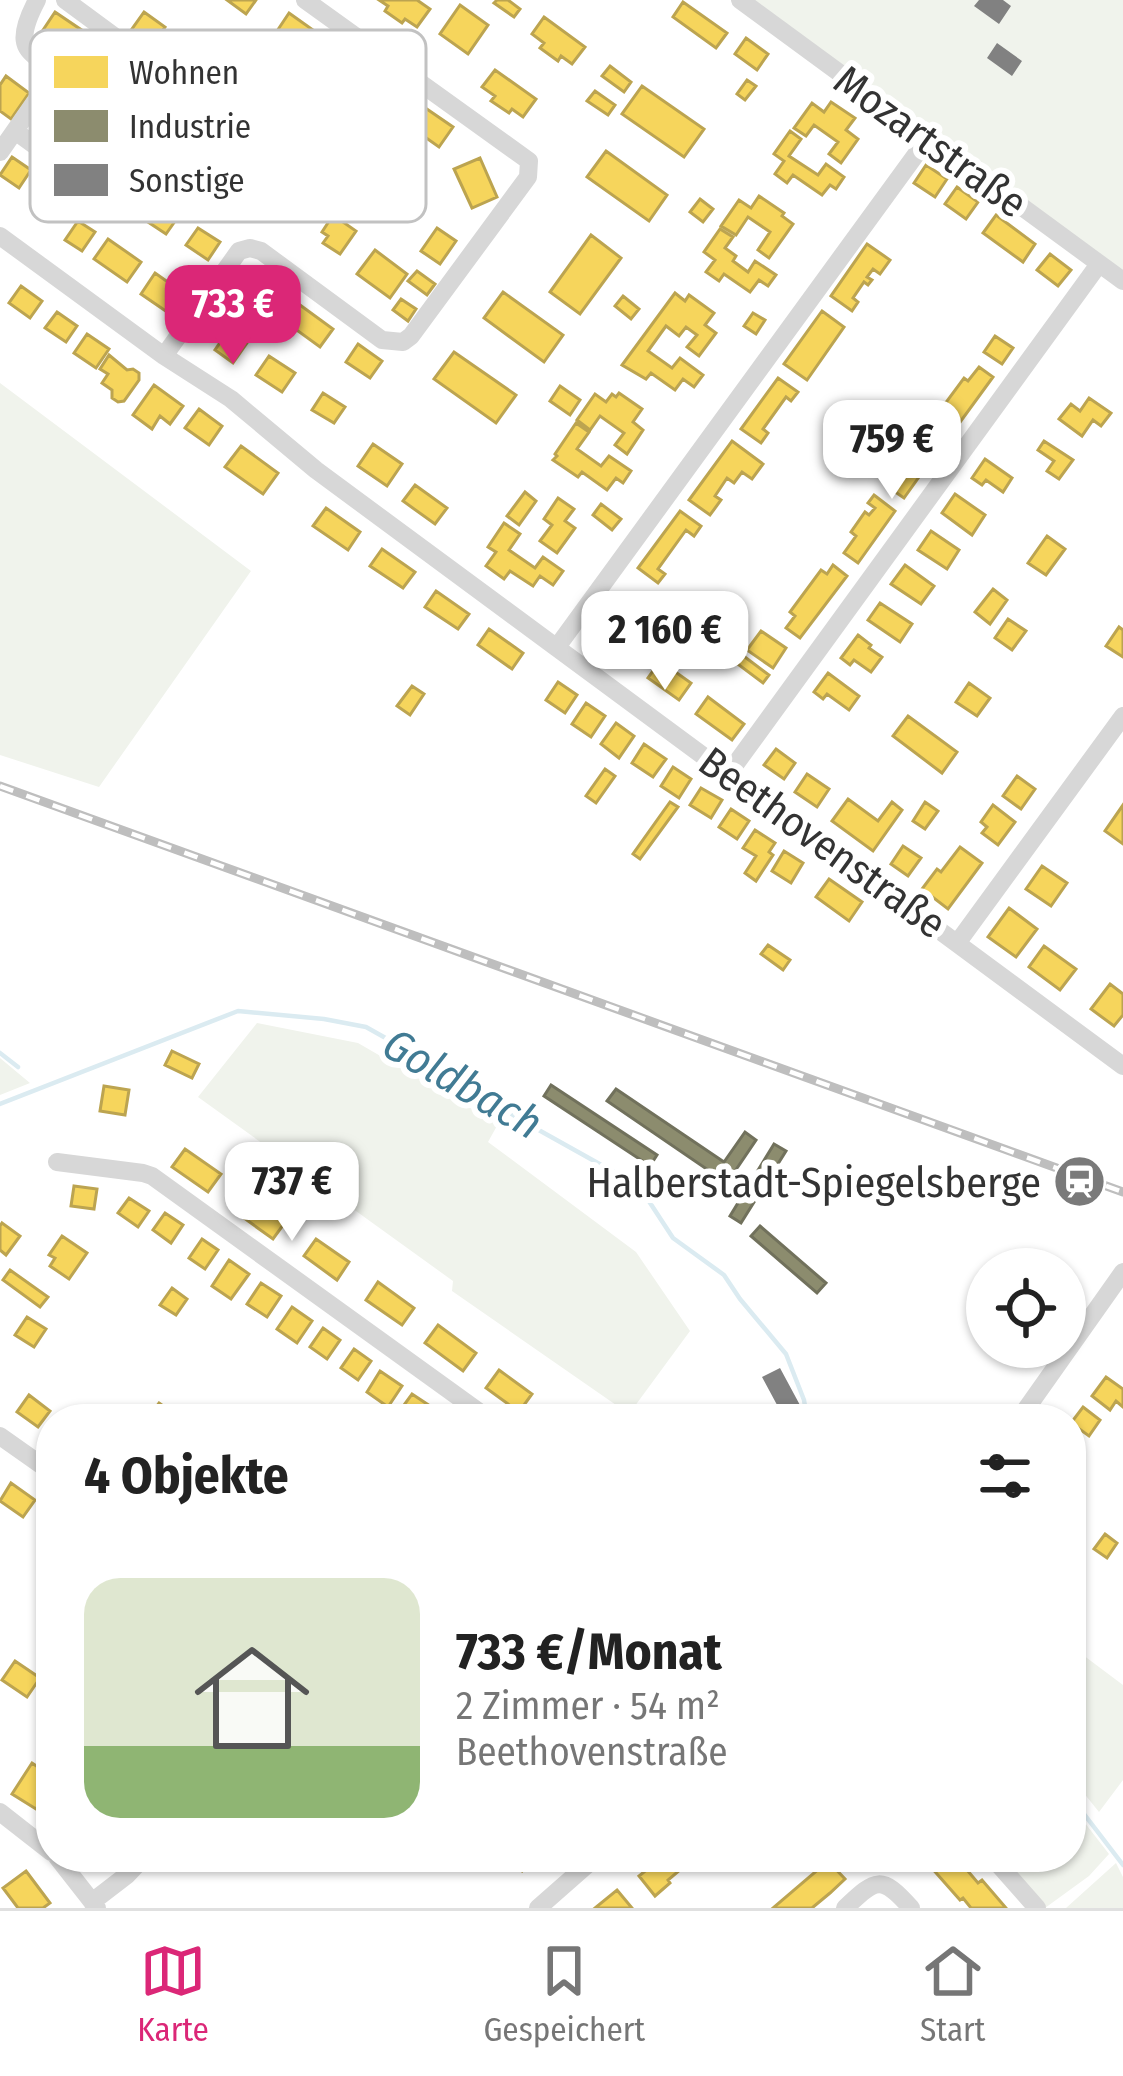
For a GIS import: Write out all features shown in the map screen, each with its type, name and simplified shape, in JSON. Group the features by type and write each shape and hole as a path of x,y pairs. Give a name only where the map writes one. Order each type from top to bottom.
{"street":[{"path":"30,57 11,41 37,0"},
{"path":"65,0 106,30"},
{"path":"305,0 347,30"},
{"name":"Mozartstraße","path":"740,0 1123,281"},
{"path":"164,356 239,251 250,248 261,251 382,340 403,342 411,336 528,177 529,161 426,87"},
{"path":"0,152 30,109"},
{"path":"15,131 30,142"},
{"path":"557,647 928,138"},
{"name":"Beethovenstraße","path":"0,236 188,373 204,379 316,470 1123,1066"},
{"path":"729,773 1099,264"},
{"path":"958,942 1123,716"},
{"path":"57,1162 152,1176 468,1404"},
{"path":"1030,1404 1123,1272"},
{"path":"0,1436 36,1461"},
{"path":"0,1812 36,1840"},
{"path":"68,1872 94,1905 131,1872"},
{"path":"538,1908 575,1872"},
{"path":"1005,1872 1037,1908"},
{"path":"845,1908 868,1886 877,1885 895,1890 911,1908"}],"shaded area":[{"path":"754,0 1123,0 1123,272"},
{"path":"0,383 251,571 99,787 0,755"},
{"path":"257,1023 358,1043 498,1124 488,1142 636,1252 690,1331 636,1404 615,1404 452,1291 453,1281 198,1097"},
{"path":"0,1058 30,1083 0,1095"},
{"path":"1086,1657 1123,1685 1123,1780 1099,1812 1086,1796"},
{"path":"1086,1824 1109,1854 1089,1876 1045,1908 1014,1872 1086,1872"},
{"path":"1116,1863 1123,1877 1123,1908 1066,1908"}],"building: Wohnen":[{"path":"227,0 256,0 246,14"},
{"path":"379,0 417,0 430,9 417,27 385,11 388,6"},
{"path":"508,0 520,9 514,17 494,3"},
{"path":"683,2 727,33 716,48 673,17"},
{"path":"460,5 488,25 468,54 440,34"},
{"path":"55,12 82,30 43,30"},
{"path":"144,12 165,27 163,30 132,29"},
{"path":"289,13 313,30 278,30"},
{"path":"544,17 585,47 572,64 540,48 544,43 532,34"},
{"path":"746,38 768,54 757,70 735,54"},
{"path":"610,66 631,82 624,92 602,76"},
{"path":"495,70 536,99 523,117 491,101 495,96 482,87"},
{"path":"6,76 29,93 11,119 0,111 0,85"},
{"path":"747,80 756,86 745,100 737,94"},
{"path":"642,86 704,129 684,157 622,114"},
{"path":"595,91 615,105 608,115 587,101"},
{"path":"831,102 855,118 846,130 858,139 841,163 829,154 838,142 814,125 806,136 794,128 812,103 824,112"},
{"path":"426,108 453,127 439,147 426,138"},
{"path":"790,131 801,139 789,156 818,175 826,164 844,177 836,189 830,185 822,195 793,175 787,183 775,174 784,161 774,154"},
{"path":"606,151 667,195 649,221 587,177"},
{"path":"12,157 30,169 19,188 0,175"},
{"path":"480,158 497,197 472,208 454,169"},
{"path":"926,165 947,179 935,197 914,183"},
{"path":"957,187 978,202 966,219 945,204"},
{"path":"759,196 793,224 769,258 758,250 770,232 748,217 736,235 721,226 739,200 751,208"},
{"path":"700,199 713,209 703,222 690,212"},
{"path":"996,215 1035,244 1023,262 983,233"},
{"path":"77,222 95,232 82,251 65,240"},
{"path":"148,222 174,222 166,234"},
{"path":"328,222 343,222 356,231 340,254 323,243 328,236 322,232"},
{"path":"198,228 220,242 208,260 186,245"},
{"path":"437,228 456,241 440,264 421,251"},
{"path":"720,229 733,237 725,248 736,256 733,261 748,272 755,261 776,275 768,286 759,280 750,292 724,274 719,281 706,272 715,260 704,252"},
{"path":"591,235 621,258 580,314 550,292"},
{"path":"108,239 141,262 127,282 94,259"},
{"path":"867,244 890,260 880,274 873,269 867,277 872,280 868,285 864,282 853,298 858,302 852,311 831,296"},
{"path":"375,250 407,274 390,298 357,274"},
{"path":"1050,254 1071,270 1058,286 1037,270"},
{"path":"417,271 435,284 427,295 408,281"},
{"path":"155,273 185,294 170,314 141,294"},
{"path":"262,274 283,289 270,308 248,293"},
{"path":"21,286 42,301 30,318 9,303"},
{"path":"503,292 563,335 544,362 484,318"},
{"path":"675,293 685,301 689,295 714,313 705,325 716,333 699,356 687,347 697,335 686,327 679,336 666,326 648,351 672,368 680,358 703,375 694,387 683,379 675,390 651,373 646,379 622,365"},
{"path":"623,296 639,309 631,319 615,306"},
{"path":"401,299 416,309 408,321 393,310"},
{"path":"300,305 333,329 320,347 287,323"},
{"path":"822,311 844,327 807,380 784,364"},
{"path":"57,312 77,326 66,342 45,328"},
{"path":"753,313 765,320 756,334 744,326"},
{"path":"228,331 247,343 233,363 215,350"},
{"path":"87,334 109,349 96,368 74,353"},
{"path":"995,336 1013,348 1002,364 984,352"},
{"path":"358,344 382,361 370,378 346,362"},
{"path":"454,352 516,395 496,423 434,379"},
{"path":"109,355 127,370 139,373 124,401 112,398 112,390 102,383 108,374 100,369"},
{"path":"269,356 295,373 282,392 256,375"},
{"path":"979,367 993,377 950,436 936,426 948,409 944,405"},
{"path":"778,378 798,392 791,401 786,397 763,429 768,433 761,443 741,429"},
{"path":"154,385 183,406 170,424 160,416 152,429 133,415"},
{"path":"560,386 580,400 570,415 550,401"},
{"path":"323,393 345,407 334,423 312,410"},
{"path":"619,393 642,409 633,422 643,430 627,454 615,445 624,433 600,416 590,430 577,420 595,394 606,402"},
{"path":"1089,398 1111,413 1101,426 1093,420 1082,436 1059,419 1071,404 1080,411"},
{"path":"199,409 222,426 209,445 185,428"},
{"path":"576,423 589,432 577,449 601,466 609,456 631,471 623,483 616,478 607,490 553,460"},
{"path":"928,436 941,446 904,498 891,489 903,471 899,467"},
{"path":"732,441 763,464 752,479 742,472 734,483 727,478 715,496 721,500 710,515 689,500"},
{"path":"1044,441 1073,460 1059,479 1047,471 1054,461 1038,450"},
{"path":"373,444 402,464 387,486 358,466"},
{"path":"241,446 278,473 263,494 225,467"},
{"path":"985,459 1012,478 1003,492 986,480 982,485 972,478"},
{"path":"415,485 447,508 435,524 403,501"},
{"path":"525,492 536,501 519,525 507,516"},
{"path":"955,494 985,515 972,535 942,513"},
{"path":"874,495 895,511 858,563 844,553 856,536 851,532 865,512 869,515 875,508 868,503"},
{"path":"558,498 574,509 565,521 575,528 557,553 540,541 552,525 544,519"},
{"path":"601,504 621,519 612,530 593,515"},
{"path":"326,508 360,532 348,550 313,526"},
{"path":"680,511 701,526 694,536 686,530 658,569 665,574 658,583 638,568"},
{"path":"504,523 520,534 509,550 535,568 543,557 563,571 553,585 540,576 533,586 510,571 504,579 486,566 496,552 488,547"},
{"path":"931,531 959,550 947,569 918,550"},
{"path":"1047,536 1065,549 1046,575 1028,563"},
{"path":"382,549 415,572 403,588 370,566"},
{"path":"833,565 847,576 800,638 786,628 795,616 790,612 821,570 827,574"},
{"path":"905,565 934,586 921,604 891,584"},
{"path":"993,589 1007,600 990,624 975,612"},
{"path":"436,591 469,614 458,629 425,607"},
{"path":"880,603 912,624 900,642 868,620"},
{"path":"1008,619 1026,631 1012,650 995,638"},
{"path":"608,622 640,646 629,662 597,638"},
{"path":"1119,627 1123,630 1123,657 1106,646"},
{"path":"489,629 523,653 512,669 478,645"},
{"path":"761,631 786,648 773,668 747,650"},
{"path":"858,635 882,657 871,672 854,660 850,665 841,658"},
{"path":"729,645 769,675 763,683 723,653"},
{"path":"660,661 691,683 679,700 648,678"},
{"path":"828,673 859,696 849,710 827,694 823,699 814,692"},
{"path":"558,682 577,695 565,713 546,700"},
{"path":"969,683 990,698 977,716 956,702"},
{"path":"412,686 424,694 410,715 397,706"},
{"path":"708,697 744,724 732,740 696,714"},
{"path":"586,703 605,716 591,737 572,724"},
{"path":"908,716 957,752 942,773 893,736"},
{"path":"616,723 634,736 619,758 601,744"},
{"path":"644,744 666,759 653,777 632,763"},
{"path":"776,749 795,763 784,779 764,765"},
{"path":"673,767 691,779 679,798 661,786"},
{"path":"605,769 615,776 596,803 586,796"},
{"path":"807,774 829,789 817,807 795,792"},
{"path":"1017,776 1035,789 1021,809 1003,796"},
{"path":"701,788 722,800 711,818 690,805"},
{"path":"848,799 878,821 892,802 902,810 873,851 832,821"},
{"path":"670,802 678,807 640,859 633,854"},
{"path":"925,802 938,811 925,829 913,821"},
{"path":"993,805 1015,822 998,845 982,833 987,827 981,822"},
{"path":"1123,805 1123,844 1105,831"},
{"path":"731,809 749,821 737,839 719,827"},
{"path":"755,830 775,843 756,881 745,873 756,856 743,848"},
{"path":"903,846 921,858 908,876 891,864"},
{"path":"960,847 982,863 948,909 922,889"},
{"path":"784,851 803,863 791,883 772,871"},
{"path":"1042,866 1067,883 1051,906 1026,889"},
{"path":"829,879 862,902 849,921 816,897"},
{"path":"1009,908 1037,929 1016,957 988,937"},
{"path":"768,945 790,960 783,970 761,954"},
{"path":"1044,946 1076,969 1060,990 1029,967"},
{"path":"1110,984 1123,994 1123,1015 1114,1026 1091,1009"},
{"path":"172,1051 199,1064 192,1078 165,1065"},
{"path":"104,1086 129,1090 125,1115 100,1111"},
{"path":"185,1149 221,1174 208,1192 172,1167"},
{"path":"74,1186 97,1189 94,1209 71,1206"},
{"path":"250,1196 286,1221 273,1239 237,1213"},
{"path":"129,1198 149,1211 138,1227 118,1213"},
{"path":"165,1213 183,1225 171,1243 153,1230"},
{"path":"2,1223 20,1236 6,1255 0,1250"},
{"path":"62,1236 87,1253 69,1279 50,1266 55,1258 49,1255"},
{"path":"202,1239 218,1250 205,1269 189,1258"},
{"path":"316,1239 349,1262 337,1280 304,1256"},
{"path":"229,1260 249,1274 231,1299 212,1286"},
{"path":"10,1270 48,1297 40,1307 3,1280"},
{"path":"378,1282 414,1308 402,1325 366,1300"},
{"path":"261,1283 281,1296 267,1317 247,1304"},
{"path":"172,1288 187,1299 176,1315 160,1305"},
{"path":"292,1307 312,1321 297,1343 277,1329"},
{"path":"27,1317 46,1329 34,1347 15,1335"},
{"path":"438,1325 476,1353 463,1371 425,1343"},
{"path":"323,1328 340,1340 327,1359 310,1347"},
{"path":"354,1349 371,1361 358,1380 341,1368"},
{"path":"499,1370 532,1394 525,1404 508,1404 486,1388"},
{"path":"380,1371 402,1386 390,1404 367,1392"},
{"path":"1106,1377 1123,1389 1123,1407 1116,1401 1110,1410 1092,1396"},
{"path":"412,1394 427,1404 405,1404"},
{"path":"29,1395 41,1404 36,1404 36,1426 17,1412"},
{"path":"1086,1409 1100,1420 1089,1436 1086,1434"},
{"path":"11,1483 35,1500 23,1517 0,1501"},
{"path":"1105,1534 1117,1543 1107,1558 1094,1549"},
{"path":"15,1661 36,1675 27,1697 2,1680"},
{"path":"32,1763 36,1766 36,1809 12,1794"},
{"path":"26,1871 50,1903 43,1908 18,1908 3,1888"},
{"path":"644,1872 678,1872 655,1896 639,1876"},
{"path":"815,1872 838,1872 845,1879 812,1908 773,1908"},
{"path":"935,1872 969,1872 1006,1908 971,1908"},
{"path":"617,1890 632,1908 595,1908"}],"building: Industrie":[{"path":"551,1085 657,1155 650,1166 544,1096"},
{"path":"616,1089 724,1162 745,1132 756,1140 727,1183 607,1101"},
{"path":"774,1144 786,1151 741,1223 730,1216"},
{"path":"760,1226 826,1283 817,1293 751,1236"}],"building: Sonstige":[{"path":"979,0 1003,0 1011,6 999,24 974,6"},
{"path":"997,43 1022,61 1012,76 987,58"},
{"path":"780,1368 799,1404 777,1404 762,1377"}],"waterway":[{"name":"Goldbach","path":"0,1104 238,1011 366,1027 639,1186 673,1238 724,1275 786,1354 805,1404"},
{"path":"0,1053 18,1067"},
{"name":"Goldbach","path":"1086,1817 1123,1865"}],"railway":[{"path":"0,786 1123,1192"}],"place":[{"name":"Halberstadt-Spiegelsberge","path":"1080,1182"}]}
